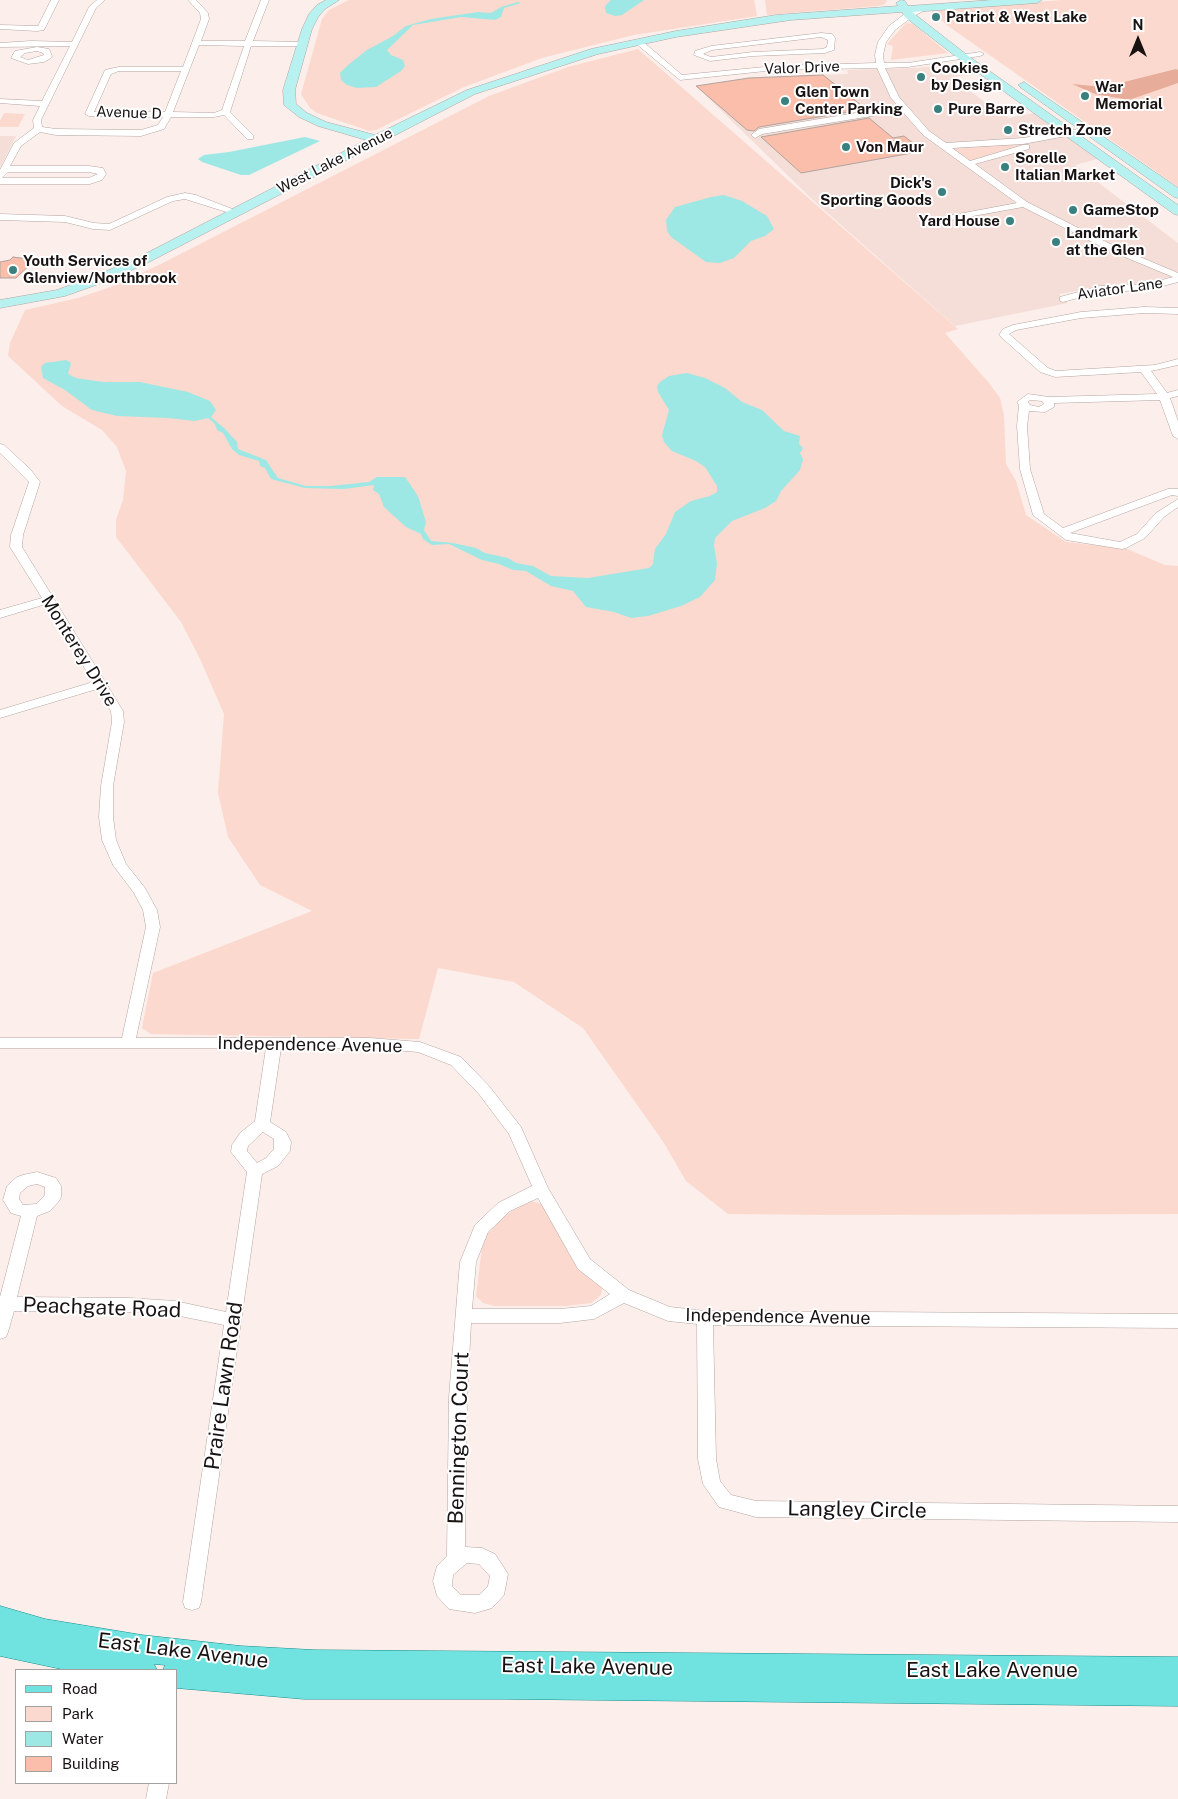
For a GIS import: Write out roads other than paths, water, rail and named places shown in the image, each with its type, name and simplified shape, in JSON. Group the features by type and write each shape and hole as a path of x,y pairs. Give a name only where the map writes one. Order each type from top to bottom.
{"main road":[{"name":"West Lake Avenue","path":"676,34 788,18 882,12 922,3"},
{"path":"922,3 937,20"},
{"path":"903,6 963,57 1178,211"},
{"name":"East Lake Avenue","path":"0,1618 46,1632 142,1649 241,1660 314,1664 1178,1671"},
{"name":"East Lake Avenue","path":"0,1643 137,1669"},
{"name":"East Lake Avenue","path":"178,1674 304,1685 503,1685 1178,1692"}],"street":[{"path":"0,27 41,28 55,0"},
{"path":"38,129 37,120 93,7 101,0"},
{"path":"5,169 100,170 102,174 99,178 90,181 0,180 5,169 17,145 38,129 56,132 145,132 161,127 168,115 205,19 204,13 192,0"},
{"path":"226,112 247,44 265,0"},
{"path":"334,0 321,7 313,16 290,90 290,105 303,115 322,124 376,139"},
{"name":"West Lake Avenue","path":"922,3 962,6 1037,0"},
{"path":"903,6 892,28 882,42 878,55 888,86 903,108 926,133 1024,204 1111,248 1178,278"},
{"name":"West Lake Avenue","path":"0,304 60,293 105,277 471,92 595,51 676,34"},
{"path":"820,35 829,36 832,40 831,48 825,51 764,53 710,59 698,55 698,52 711,48 755,42 820,35"},
{"name":"Valor Drive","path":"638,42 680,78 775,68 908,65 963,57 984,57"},
{"path":"755,42 775,68"},
{"path":"196,43 303,44"},
{"path":"966,43 984,57"},
{"path":"0,45 76,44"},
{"name":"Avenue D","path":"168,115 89,114 108,72 119,69 185,70"},
{"path":"1015,79 1178,194"},
{"path":"0,102 46,104"},
{"path":"755,134 903,108"},
{"path":"168,115 214,115 226,112"},
{"path":"226,112 250,138"},
{"path":"967,164 1024,147 1091,131"},
{"path":"944,146 1014,142 1072,135"},
{"path":"1014,142 1024,147"},
{"path":"0,217 65,219 92,226 110,227 170,199 185,196 236,212"},
{"path":"937,221 1024,204"},
{"name":"Aviator Lane","path":"1063,299 1100,289 1148,287 1178,278"},
{"path":"1178,311 1106,312 1006,331 1004,335 1044,370 1055,374 1149,368 1178,362"},
{"path":"1020,350 1018,344 1021,334 1046,322"},
{"path":"1149,368 1178,393"},
{"path":"1149,368 1164,396 1178,436"},
{"path":"1178,393 1164,396 1048,400 1050,405 1041,410 1024,406 1022,426 1025,470 1039,515 1070,538 1122,546 1141,536 1160,515 1178,502"},
{"name":"Monterey Drive","path":"0,447 26,470 35,482 17,535 16,547 114,704 118,722 107,786 106,817 109,840 120,865 140,891 150,910 153,927 128,1043"},
{"path":"1059,531 1064,532 1172,491 1178,493"},
{"path":"0,614 48,600"},
{"path":"0,714 101,684"},
{"name":"Independence Avenue","path":"0,1043 370,1043 420,1047 456,1061 484,1090 516,1131 541,1189 584,1264 623,1295 668,1314 705,1318 1178,1321"},
{"path":"262,1124 281,1136 283,1142 282,1150 272,1162 255,1171 239,1152 240,1144 245,1137 262,1124 274,1043"},
{"name":"Praire Lawn Road","path":"192,1602 255,1171"},
{"name":"Bennington Court","path":"456,1559 458,1397 468,1262 481,1229 504,1207 541,1189"},
{"path":"0,1332 4,1304 30,1211"},
{"path":"463,1316 560,1316 594,1312 623,1295"},
{"name":"Peachgate Road","path":"4,1304 128,1305 175,1308 233,1320"},
{"name":"Langley Circle","path":"705,1318 707,1459 712,1484 725,1501 756,1508 1178,1514"},
{"path":"156,1799 159,1784"}],"water":[{"path":"611,0 644,0 622,15 615,16 606,13 605,6"},
{"path":"518,2 521,3 504,8 501,17 495,20 461,17 413,25 387,50 391,55 403,60 405,66 401,71 376,87 357,88 347,85 341,80 340,73 348,65 367,50 393,36 406,26 431,19 478,12 491,13 501,7"},
{"path":"305,137 320,141 249,175 241,175 198,159 204,155"},
{"path":"724,195 742,201 767,216 774,229 765,236 751,241 734,258 720,263 706,262 671,237 667,231 666,220 675,207"},
{"path":"66,360 71,363 68,374 76,378 103,382 140,382 188,392 210,401 216,410 211,417 237,442 238,449 266,460 278,478 306,486 330,486 369,482 377,477 405,477 418,496 426,522 424,530 431,541 476,548 485,553 508,558 516,563 533,566 551,576 588,578 649,568 653,564 655,549 666,534 675,512 691,501 717,492 717,486 705,467 672,451 664,442 662,435 669,410 658,392 657,386 669,376 687,373 705,378 725,388 742,402 762,410 784,431 800,436 799,444 803,448 800,453 803,459 800,470 781,491 776,501 765,508 732,521 715,538 714,546 717,563 715,580 700,597 681,606 648,616 631,618 614,612 586,607 573,591 551,586 526,571 513,570 482,560 449,544 432,545 423,539 421,534 406,527 384,507 379,494 373,490 374,485 344,489 305,488 271,479 265,468 260,466 259,461 239,455 232,449 223,433 217,430 215,424 208,418 195,421 117,416 92,410 65,390 43,378 41,367 45,363"}],"place":[{"name":"Patriot & West Lake","path":"936,17"},
{"name":"Cookies by Design","path":"921,77"},
{"name":"War Memorial","path":"1085,96"},
{"name":"Glen Town Center Parking","path":"785,101"},
{"name":"Pure Barre","path":"938,109"},
{"name":"Stretch Zone","path":"1008,130"},
{"name":"Von Maur","path":"846,147"},
{"name":"Sorelle Italian Market","path":"1005,167"},
{"name":"Dick's Sporting Goods","path":"942,192"},
{"name":"GameStop","path":"1073,210"},
{"name":"Yard House","path":"1010,221"},
{"name":"Landmark at the Glen","path":"1056,242"},
{"name":"Youth Services of Glenview/Northbrook","path":"13,270"}]}
